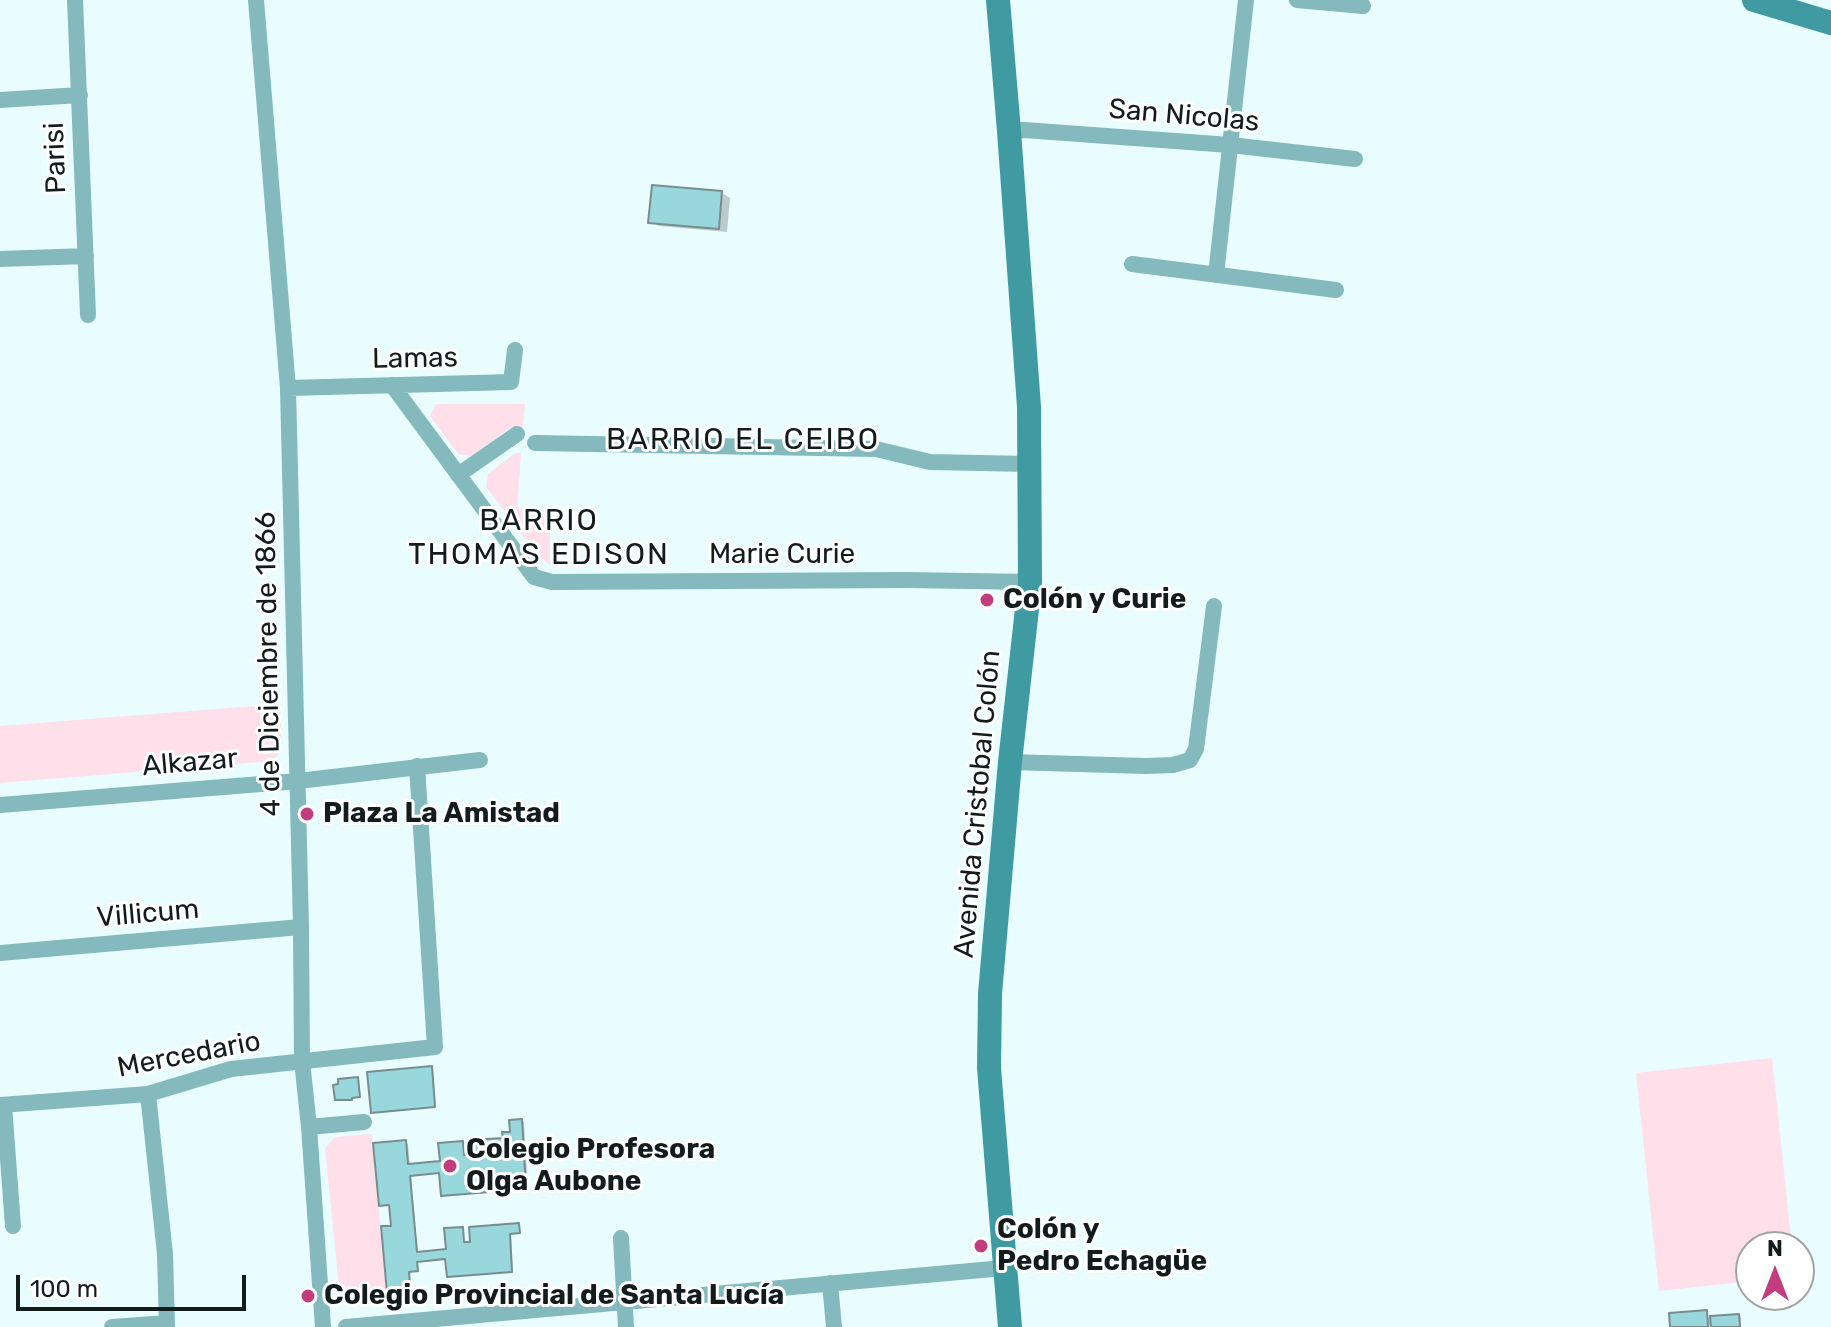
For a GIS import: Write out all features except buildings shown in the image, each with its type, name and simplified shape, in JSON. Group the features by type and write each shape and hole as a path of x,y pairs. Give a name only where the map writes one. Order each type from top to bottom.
{"main road":[{"name":"Avenida Cristobal Colón","path":"998,0 1029,407 1030,582 1010,762 990,994 989,1068 1010,1327"},
{"path":"1754,0 1831,23"}],"street":[{"name":"Parisi","path":"75,0 88,315"},
{"name":"4 de Diciembre de 1866","path":"256,0 288,388 302,1061 323,1327"},
{"path":"1216,275 1246,0"},
{"path":"1297,0 1363,6"},
{"path":"0,100 80,95"},
{"name":"San Nicolas","path":"1009,131 1230,145 1355,159"},
{"path":"0,259 86,256"},
{"path":"1132,264 1336,290"},
{"name":"Lamas","path":"288,388 511,382 515,350"},
{"name":"Marie Curie","path":"392,385 534,577 552,582 1030,582"},
{"path":"458,475 517,434"},
{"path":"535,443 876,449 930,462 1029,464"},
{"path":"1010,762 1146,766 1173,765 1190,760 1196,749 1214,606"},
{"name":"Alkazar","path":"0,805 298,781 480,760"},
{"name":"Mercedario","path":"2,1105 148,1094 231,1069 435,1047 417,766"},
{"name":"Villicum","path":"0,953 301,927"},
{"path":"112,1327 167,1325 165,1254 148,1094"},
{"path":"2,1105 13,1226"},
{"path":"309,1127 364,1122"},
{"path":"621,1238 626,1327"},
{"path":"346,1327 476,1321 625,1302 1004,1268"},
{"path":"830,1283 834,1327"}],"shaded area":[{"path":"436,404 525,404 523,427 511,427 472,456 458,454 430,416"},
{"path":"515,453 521,453 517,509 550,509 550,565 538,555 486,487 488,474"},
{"path":"280,704 282,750 272,761 0,783 0,726"},
{"path":"1772,1058 1790,1231 1735,1231 1735,1283 1659,1291 1636,1073"},
{"path":"372,1134 387,1302 351,1306 340,1298 325,1148 335,1137"}],"place":[{"name":"Colón y Curie","path":"987,600"},
{"name":"Plaza La Amistad","path":"307,814"},
{"name":"Colegio Profesora Olga Aubone","path":"450,1166"},
{"name":"Colón y Pedro Echagüe","path":"981,1246"},
{"name":"Colegio Provincial de Santa Lucía","path":"308,1296"}],"district":[{"name":"BARRIO EL CEIBO","path":"743,440"},
{"name":"BARRIO THOMAS EDISON","path":"539,538"}]}
